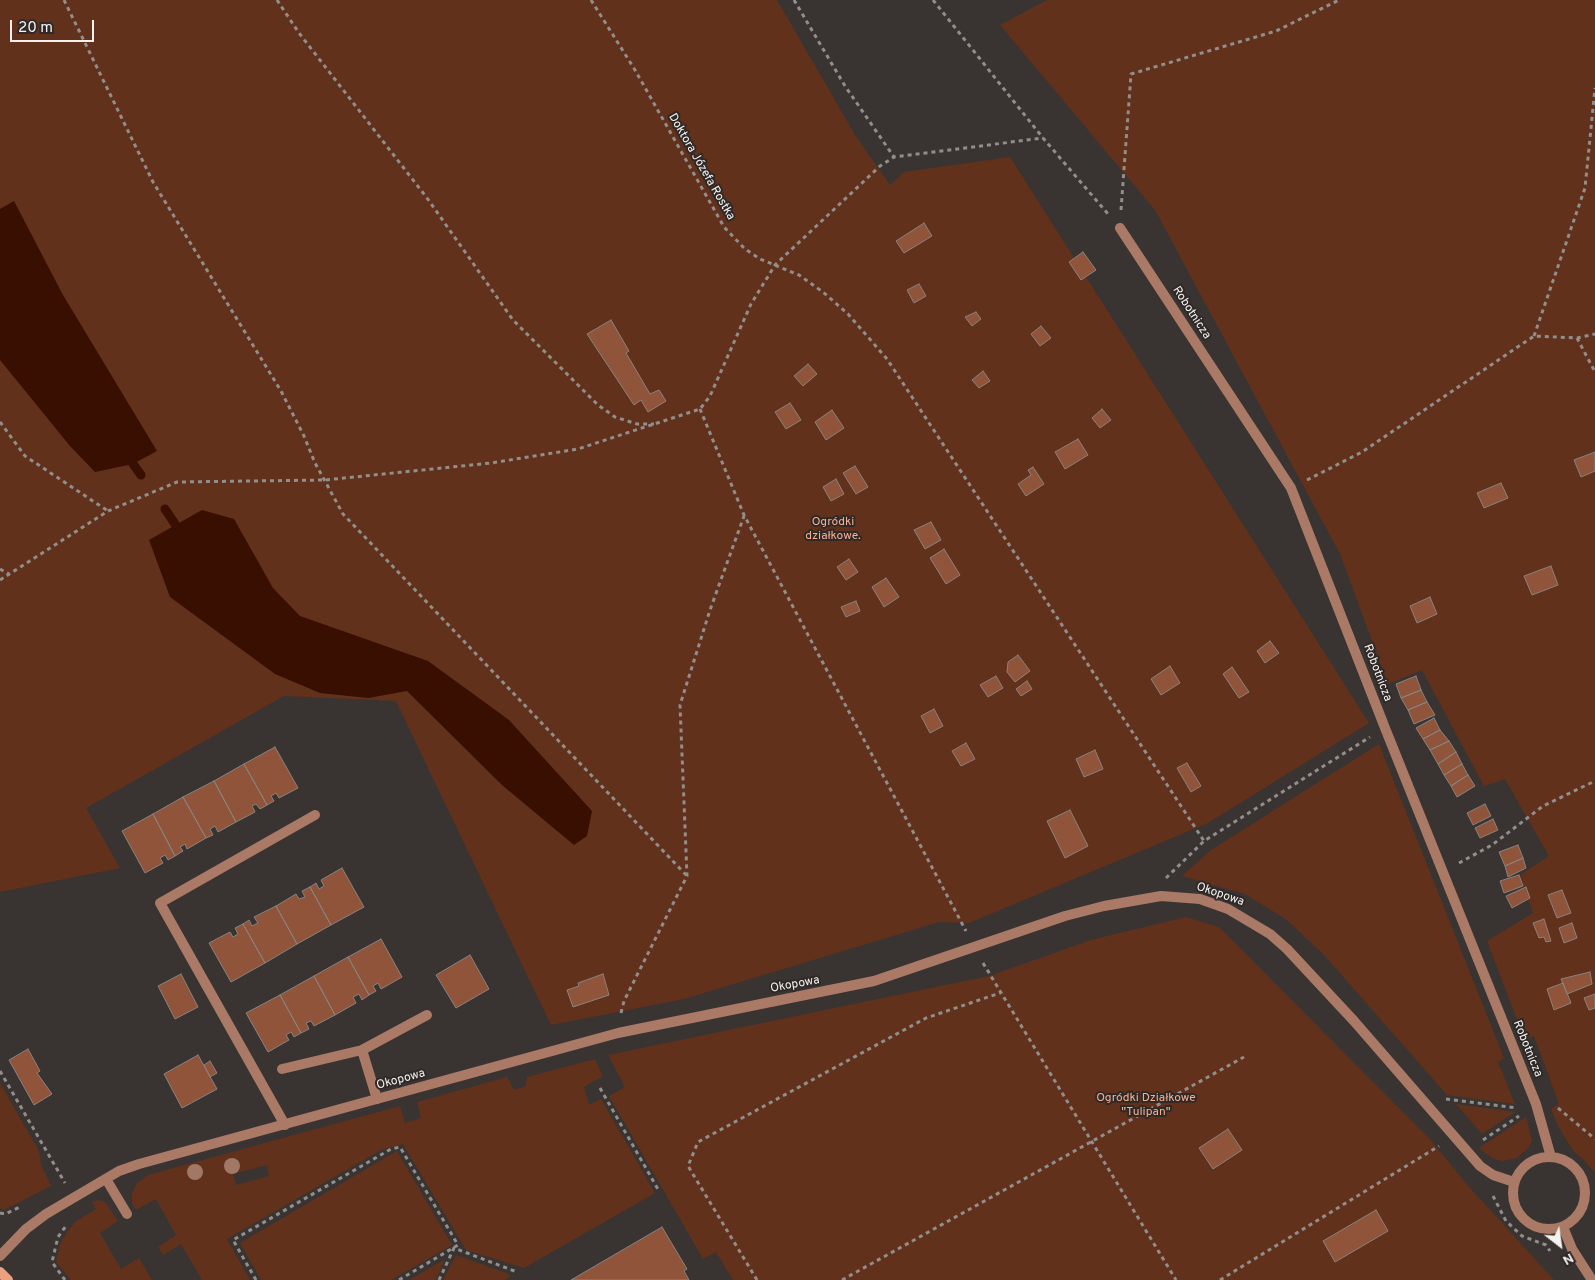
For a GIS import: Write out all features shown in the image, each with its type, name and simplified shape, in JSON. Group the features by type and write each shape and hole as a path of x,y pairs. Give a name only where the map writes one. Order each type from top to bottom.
{"street":[{"name":"Robotnicza","path":"1120,228 1291,488 1536,1104 1551,1157"},
{"path":"285,1125 160,903 315,815"},
{"name":"Okopowa","path":"0,1256 26,1229 74,1197 106,1179 139,1164 618,1033 874,981 1065,916 1104,906 1161,896 1200,899 1228,909 1270,934 1288,949 1341,1006 1480,1166 1493,1174 1514,1182"},
{"path":"282,1068 362,1050 427,1015"},
{"path":"362,1050 377,1099"},
{"path":"1551,1157 1566,1161 1576,1168 1590,1194 1576,1218 1563,1227 1548,1230 1533,1226 1522,1217 1515,1207 1512,1195 1514,1182 1523,1168 1536,1159 1551,1157"},
{"path":"106,1179 126,1214"},
{"path":"1563,1227 1572,1249 1592,1280"},
{"path":"0,1272 8,1280"}],"path":[{"path":"64,0 153,182 281,391 343,514 687,876"},
{"path":"277,0 299,33 427,198 513,320 598,404 615,417 637,424 657,424"},
{"name":"Doktora Józefa Rostka","path":"591,0 635,70 724,226 745,249 799,276 823,292 848,314 887,359 1204,841"},
{"path":"794,0 845,86 894,157"},
{"path":"933,0 1044,138 1120,228"},
{"path":"1120,228 1131,74 1276,31 1339,0"},
{"path":"1534,336 1585,188 1595,88"},
{"path":"0,580 108,511 177,482 325,480 491,463 578,449 700,409 710,396 751,304 775,265 880,166 894,157 1044,138"},
{"path":"1291,488 1362,452 1534,336 1577,338 1595,334"},
{"path":"1577,338 1595,372"},
{"path":"700,409 744,515 1000,993 1176,1280"},
{"path":"0,422 25,456 108,511"},
{"path":"618,1033 624,1001 687,876 680,705 710,610 744,515"},
{"path":"0,569 9,574"},
{"path":"1161,896 1167,876 1204,841 1385,728"},
{"path":"1442,870 1467,860 1492,845 1543,806 1595,781"},
{"path":"757,1280 688,1166 698,1142 926,1018 1000,993"},
{"path":"842,1280 1244,1057"},
{"path":"0,1071 74,1197"},
{"path":"600,1088 658,1191"},
{"path":"1446,1098 1516,1108 1536,1104"},
{"path":"1220,1280 1440,1145 1454,1160 1465,1149"},
{"path":"256,1280 233,1240 391,1149 400,1147 458,1245 454,1248 439,1280"},
{"path":"1492,1194 1506,1221 1522,1236 1546,1245 1551,1252"},
{"path":"0,1213 5,1214"},
{"path":"64,1280 52,1262 58,1237 70,1220"},
{"path":"454,1248 517,1272"},
{"path":"399,1280 454,1248"}],"green space":[{"name":"Ogródki działkowe.","path":"0,0 777,0 855,135 890,185 904,172 1010,157 1369,723 1208,823 969,923 939,922 684,999 551,1025 396,701 284,696 86,808 120,868 0,892"},
{"path":"1047,0 1595,0 1595,1173 1574,1152 1558,1126 1551,1109 1559,1104 1534,1036 1525,1040 1487,941 1533,913 1520,875 1549,856 1505,779 1484,786 1422,670 1388,684 1340,554 1155,210 1000,25"},
{"path":"1379,744 1504,1058 1498,1062 1515,1104 1447,1095 1324,955 1287,920 1245,894 1182,876 1211,850"},
{"name":"Ogródki Działkowe \"Tulipan\"","path":"1186,917 1219,927 1428,1137 1470,1188 1554,1280 733,1280 716,1252 703,1259 609,1096 625,1087 608,1055 989,976 1091,940"},
{"path":"595,1059 603,1076 584,1087 589,1105 601,1099 655,1193 524,1268 466,1250 403,1144 381,1150 227,1239 250,1280 202,1280 181,1244 163,1255 158,1247 176,1235 156,1199 136,1210 132,1203 132,1193 137,1183 148,1175 400,1106 405,1123 421,1118 417,1102 507,1077 514,1090 526,1086 527,1077","holes":["267,1165 269,1176 236,1185 233,1174"]},
{"path":"0,1083 39,1151 41,1164 51,1186 4,1210 0,1208"},
{"path":"1456,1104 1515,1112 1482,1134"},
{"path":"1526,1117 1532,1140 1529,1147 1517,1158 1502,1161 1492,1158 1479,1148"},
{"path":"397,1151 452,1245 391,1280 261,1280 240,1243"},
{"path":"98,1200 105,1202 118,1221 100,1233 121,1269 139,1258 152,1280 71,1280 56,1262 60,1244 67,1232 76,1221 96,1209 92,1202"},
{"path":"456,1255 509,1274 510,1277 504,1280 443,1280"},
{"path":"445,1259 436,1280 409,1280"}],"shaded area":[{"path":"14,201 63,295 157,451 133,464 95,472 70,446 0,360 0,209"},
{"path":"202,510 234,519 273,588 300,616 428,661 509,720 592,811 587,836 574,845 502,785 407,691 368,698 320,693 275,674 170,597 149,540"}],"building":[{"path":"924,223 932,236 904,253 896,241"},
{"path":"1083,252 1096,270 1081,280 1069,262"},
{"path":"919,284 926,296 914,303 907,290"},
{"path":"976,312 981,319 972,326 965,317"},
{"path":"611,320 629,351 626,353 650,394 659,390 666,401 648,412 641,400 634,405 587,334"},
{"path":"1041,326 1051,338 1040,346 1031,334"},
{"path":"808,364 817,374 803,386 794,376"},
{"path":"983,371 990,381 979,388 972,380"},
{"path":"790,403 801,420 786,429 775,412"},
{"path":"1102,409 1111,420 1100,428 1092,418"},
{"path":"832,410 844,428 826,440 815,422"},
{"path":"1078,439 1088,455 1065,469 1055,452"},
{"path":"1595,452 1595,471 1581,477 1574,460"},
{"path":"855,466 868,487 856,494 843,473"},
{"path":"1033,467 1044,484 1026,496 1018,484 1031,475 1028,470"},
{"path":"836,479 844,494 831,501 823,487"},
{"path":"1501,483 1508,498 1484,508 1477,493"},
{"path":"931,522 941,540 925,549 914,530"},
{"path":"944,549 960,575 946,584 930,558"},
{"path":"849,559 858,572 846,580 837,567"},
{"path":"1551,566 1558,585 1532,595 1524,576"},
{"path":"886,578 899,597 884,607 872,587"},
{"path":"1430,597 1437,614 1417,623 1410,606"},
{"path":"856,601 860,611 846,617 841,607"},
{"path":"1270,641 1279,653 1265,663 1257,651"},
{"path":"1018,655 1030,671 1015,682 1007,672 1008,662"},
{"path":"1170,666 1180,683 1161,695 1151,679"},
{"path":"1232,667 1249,692 1239,698 1223,674"},
{"path":"996,676 1003,688 988,697 980,685"},
{"path":"1416,676 1421,690 1401,698 1396,684"},
{"path":"1027,681 1032,689 1021,696 1016,689"},
{"path":"1421,690 1427,702 1408,710 1401,698"},
{"path":"1427,702 1435,715 1414,724 1408,710"},
{"path":"934,709 943,726 930,733 921,716"},
{"path":"1434,718 1440,730 1423,739 1416,728"},
{"path":"1440,730 1449,741 1430,750 1423,739"},
{"path":"1449,741 1456,752 1438,764 1430,750"},
{"path":"966,743 975,759 961,766 952,751"},
{"path":"275,747 298,788 279,798 276,793 271,796 274,801 267,805 244,764"},
{"path":"1095,750 1103,769 1084,777 1076,759"},
{"path":"1456,752 1462,764 1444,775 1438,764"},
{"path":"1187,763 1201,786 1191,792 1177,768"},
{"path":"244,764 267,805 260,809 256,804 252,806 255,812 236,822 214,781"},
{"path":"1462,764 1468,775 1451,786 1444,775"},
{"path":"1468,775 1475,786 1457,797 1451,786"},
{"path":"214,781 236,822 218,832 215,826 210,829 213,835 206,838 183,797"},
{"path":"183,797 206,838 187,849 185,844 180,847 183,851 175,856 153,814"},
{"path":"1485,804 1491,816 1473,825 1467,813"},
{"path":"1070,810 1088,846 1065,858 1047,821"},
{"path":"153,814 175,856 168,860 165,855 160,858 163,863 145,873 122,831"},
{"path":"1493,819 1498,830 1480,838 1475,828"},
{"path":"1518,845 1523,858 1505,866 1499,852"},
{"path":"1523,858 1526,868 1508,877 1505,866"},
{"path":"342,868 364,907 331,925 310,887 316,883 319,889 324,886 321,880"},
{"path":"1519,875 1523,886 1504,893 1500,881"},
{"path":"310,887 331,925 297,944 276,906 296,894 299,899 305,897 302,891"},
{"path":"1526,887 1530,898 1512,908 1506,896"},
{"path":"1562,890 1571,913 1557,918 1548,895"},
{"path":"276,906 297,944 265,963 243,924 249,920 252,926 258,923 254,917"},
{"path":"1544,919 1551,941 1546,942 1544,937 1539,938 1533,923"},
{"path":"1572,923 1577,938 1564,943 1559,928"},
{"path":"243,924 265,963 231,982 209,943 230,932 233,937 238,934 235,928"},
{"path":"381,939 402,977 381,989 378,983 373,986 376,991 369,995 348,957"},
{"path":"470,955 489,989 456,1008 436,975"},
{"path":"348,957 369,995 362,1000 359,994 353,997 356,1003 335,1015 314,976"},
{"path":"1590,972 1592,984 1567,994 1561,979"},
{"path":"181,974 198,1007 175,1019 158,986"},
{"path":"603,974 609,995 573,1007 567,990 579,986 578,983"},
{"path":"314,976 335,1015 314,1026 311,1021 306,1023 309,1029 301,1033 280,995"},
{"path":"1563,983 1571,1003 1554,1010 1547,989"},
{"path":"1595,994 1595,1008 1589,1010 1584,998"},
{"path":"280,995 301,1033 294,1037 291,1032 286,1035 289,1040 268,1052 246,1013"},
{"path":"28,1049 40,1071 37,1073 52,1094 34,1105 9,1060"},
{"path":"198,1055 217,1089 182,1108 164,1074"},
{"path":"210,1061 217,1073 210,1077 204,1065"},
{"path":"1228,1129 1242,1150 1213,1169 1199,1148"},
{"path":"1376,1210 1388,1231 1335,1262 1323,1241"},
{"path":"662,1227 687,1269 684,1271 689,1280 571,1280"}],"waterway":[{"path":"133,464 141,475"},
{"path":"165,509 175,524"}]}
